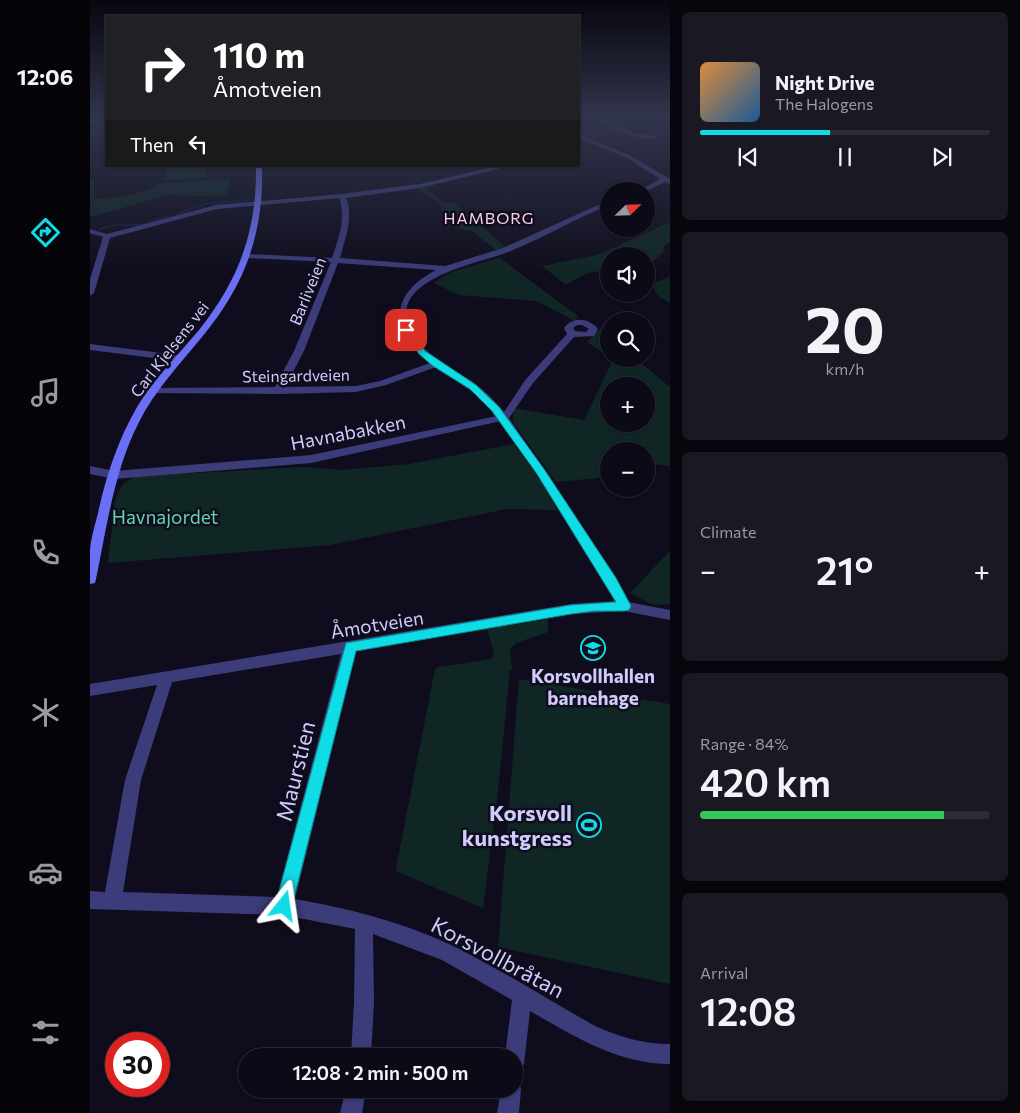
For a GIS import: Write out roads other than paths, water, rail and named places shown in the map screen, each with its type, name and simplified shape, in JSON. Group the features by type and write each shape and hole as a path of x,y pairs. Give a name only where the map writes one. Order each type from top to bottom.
{"main road":[{"name":"Carl Kjelsens vei","path":"90,579 114,475 128,434 152,391 222,304 237,279 247,256 258,204 258,169"}],"street":[{"path":"90,231 107,236 142,228 207,208 342,196 428,185 495,169"},
{"path":"648,169 667,181"},
{"path":"655,187 667,181"},
{"name":"Barliveien","path":"278,391 299,351 336,259 345,228 345,203 342,196"},
{"path":"600,206 506,249 432,276 413,291 406,302 403,316 406,330 422,352 436,364 482,394 502,418 546,479 624,606"},
{"path":"90,293 107,236"},
{"path":"247,256 336,259 447,269"},
{"path":"502,418 507,415 529,381 572,334"},
{"path":"90,347 178,358"},
{"name":"Steingardveien","path":"152,391 337,391 368,387 436,364"},
{"name":"Havnabakken","path":"90,470 114,475 311,459 502,418"},
{"name":"Åmotveien","path":"90,690 166,679 571,610 602,606 624,606 670,615"},
{"name":"Maurstien","path":"284,906 350,647"},
{"path":"113,899 133,780 166,679"},
{"name":"Korsvollbråtan","path":"90,900 113,899 284,906 318,911 364,923 424,942 448,953 614,1045 634,1051 670,1054"},
{"path":"361,1048 364,1002 364,923"},
{"path":"516,1048 522,995"},
{"path":"351,1113 354,1098"},
{"path":"508,1113 510,1098"}],"waterway":[{"path":"403,186 410,185 413,181"},
{"path":"348,193 362,192"},
{"path":"176,214 205,204 251,200"},
{"path":"148,222 171,215"},
{"path":"107,227 115,225 141,225"},
{"path":"100,229 107,227"},
{"path":"103,228 107,227"}],"place":[{"name":"Korsvollhallen barnehage","path":"593,648"},
{"name":"Korsvoll kunstgress","path":"589,825"}],"district":[{"name":"HAMBORG","path":"489,217"}],"park label":[{"name":"Havnajordet","path":"165,516"}]}
